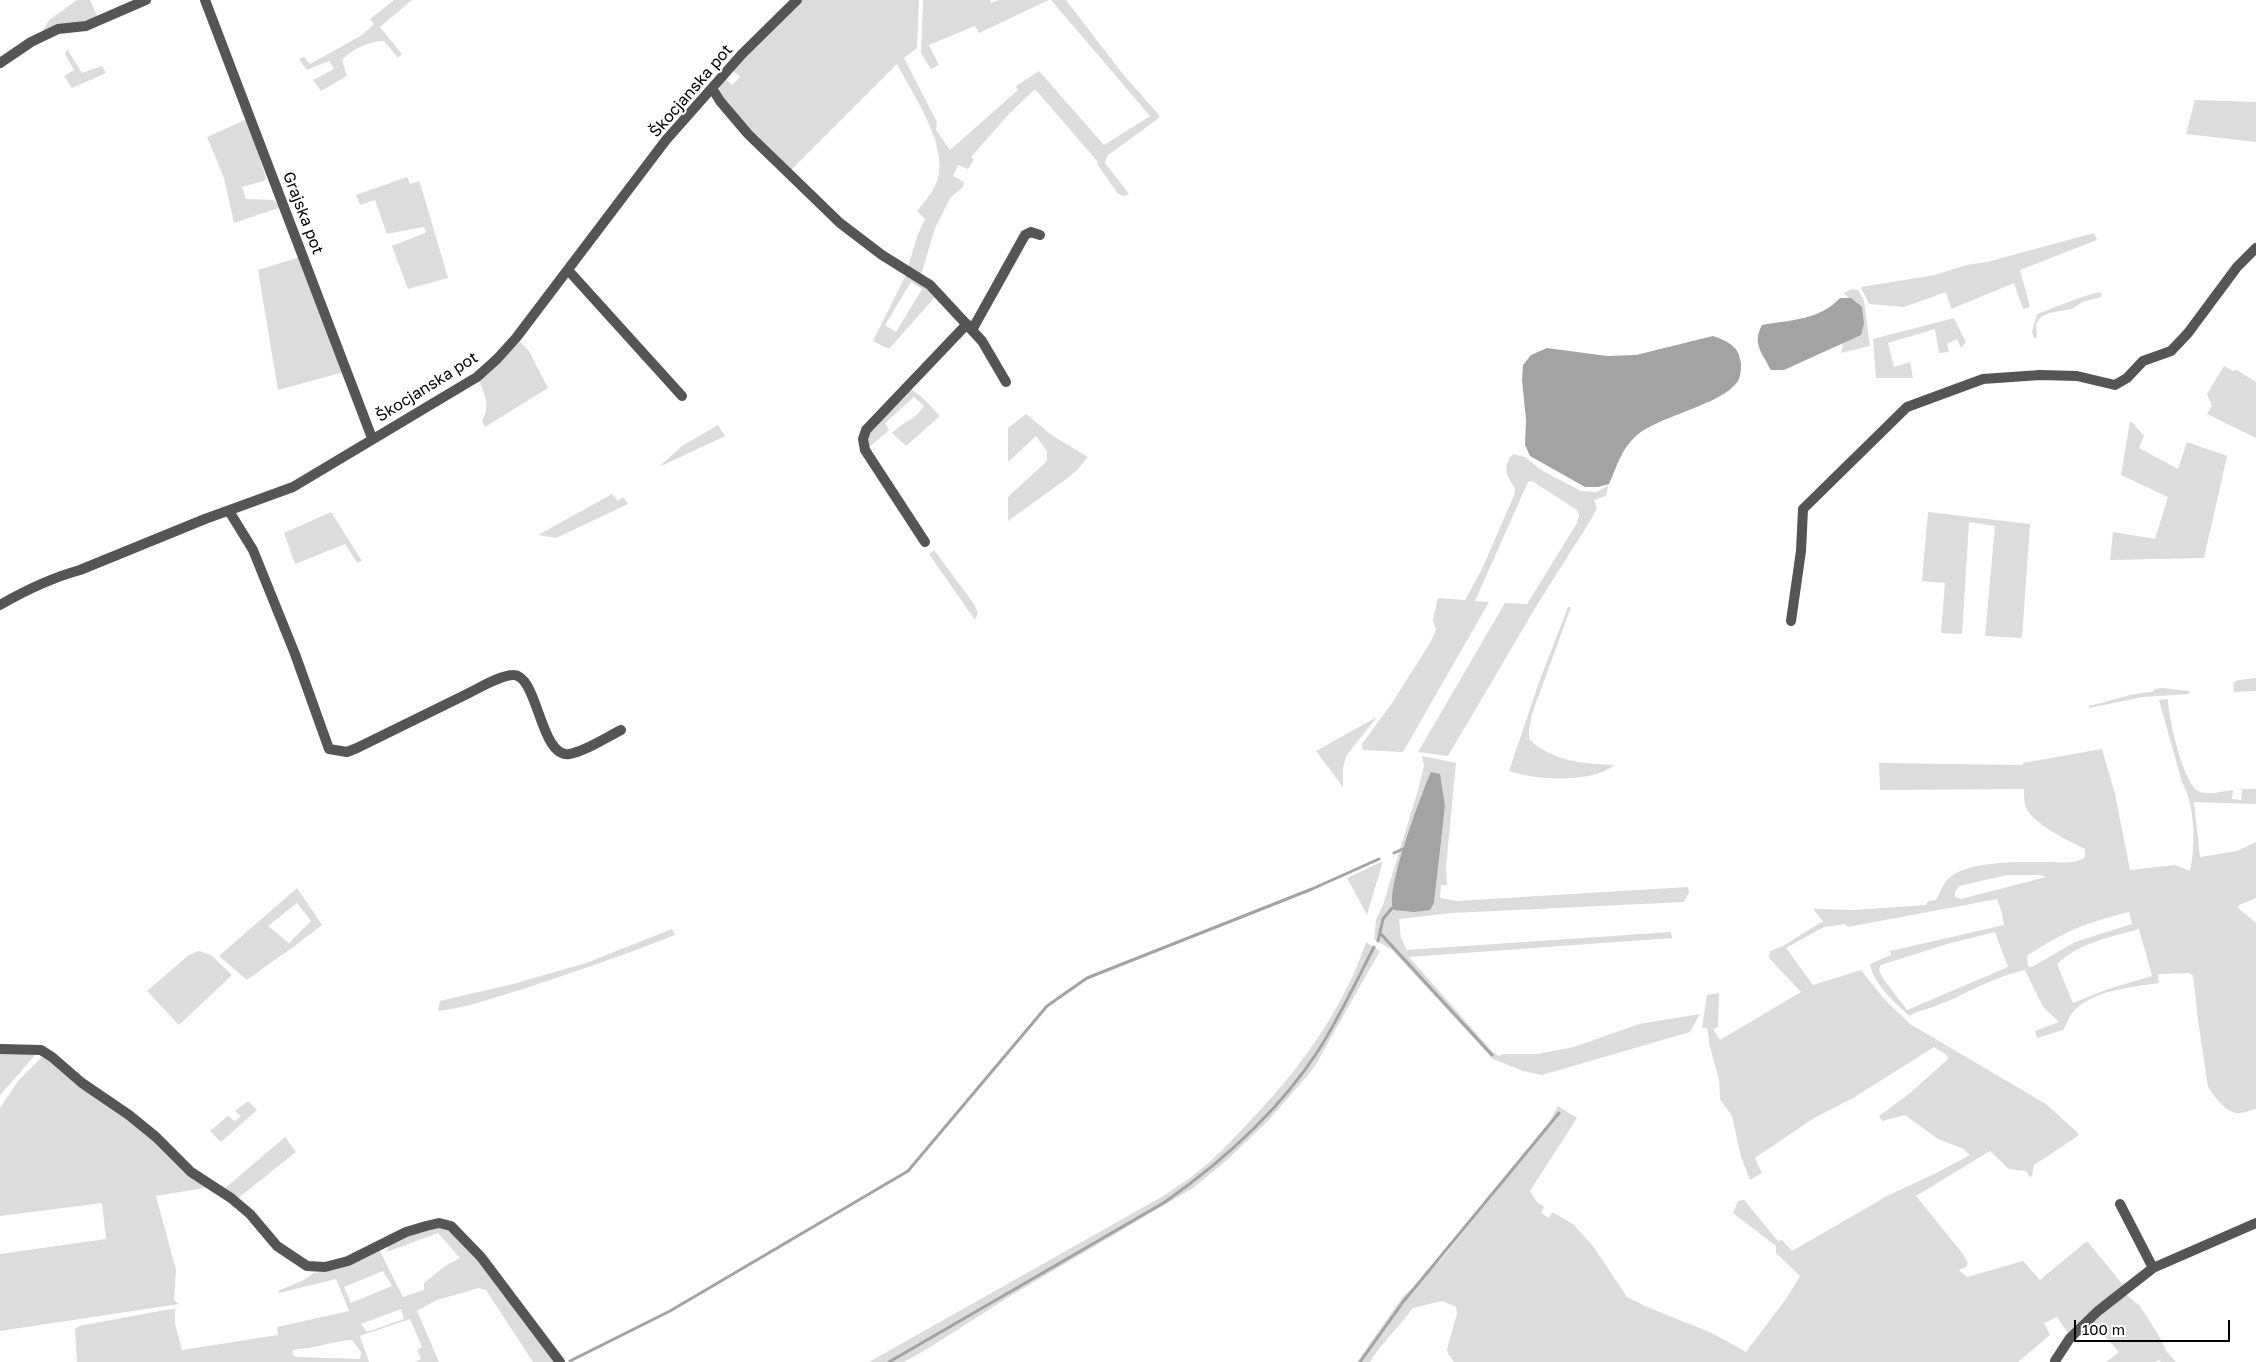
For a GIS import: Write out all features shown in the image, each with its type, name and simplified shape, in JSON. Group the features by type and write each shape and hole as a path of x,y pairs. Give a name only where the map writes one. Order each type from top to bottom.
{"street":[{"path":"0,63 31,42 58,29 86,26 146,0"},
{"name":"Grajska pot","path":"205,0 372,438"},
{"name":"Škocjanska pot","path":"0,605 28,589 60,576 80,570 293,487 372,438 477,377 516,338 666,140 742,54 797,0"},
{"path":"712,88 720,101 748,134 840,223 882,255 930,285 982,340 1006,382"},
{"path":"926,542 879,474 865,450 863,439 866,430 970,327 1025,235 1031,232 1040,235"},
{"path":"1791,621 1802,551 1802,509 1907,407 1983,379 2049,375 2076,376 2115,385 2127,378 2143,361 2171,351 2188,333 2237,267 2256,248"},
{"path":"568,270 682,396"},
{"path":"229,511 253,550 295,654 329,749 347,752 358,748 488,684 513,675 520,677 527,686 547,736 560,753 568,754 574,752 621,730"},
{"path":"0,1049 41,1050 52,1057 82,1083 130,1115 156,1136 191,1172 231,1198 250,1214 277,1246 307,1266 325,1267 348,1261 406,1232 426,1226 439,1223 452,1226 481,1257 560,1362"},
{"path":"2120,1204 2153,1268"},
{"path":"2055,1361 2070,1338 2098,1311 2153,1268 2256,1224"}],"shaded area":[{"path":"77,0 90,0 97,16 81,23 43,31 49,20"},
{"path":"394,0 412,0 380,27 402,54 398,58 384,41 361,46 342,60 347,76 321,91 313,80 334,69 329,61 307,70 299,59 304,57 310,64 362,35 374,24 370,19"},
{"path":"801,0 919,0 917,48 904,58 937,122 936,130 950,150 1018,90 1016,86 1039,71 1104,145 1150,116 1051,0 1066,0 1122,73 1159,115 1159,118 1107,156 1105,163 1129,194 1124,196 1118,194 1097,164 1098,162 1035,89 1009,114 971,157 974,159 968,169 958,165 953,176 964,182 963,187 950,198 935,228 921,275 908,267 917,237 925,219 917,211 935,186 939,172 939,157 929,124 897,64 791,170 740,121 724,99 719,88 725,78 732,85 740,77 732,70"},
{"path":"923,0 990,0 991,3 999,0 1049,0 979,33 975,26 929,45 939,65 931,69 921,53"},
{"path":"67,49 82,73 102,66 106,73 72,88 64,76 74,70 65,54"},
{"path":"2195,100 2256,102 2256,142 2186,134"},
{"path":"247,119 266,178 264,181 242,187 246,199 273,200 281,207 234,223 224,178 207,137"},
{"path":"407,177 410,184 419,181 448,278 408,289 392,246 425,233 426,230 423,227 387,234 375,200 360,205 356,195"},
{"path":"2094,233 2097,240 2020,270 2030,307 2023,309 2014,283 1951,309 1946,292 1904,307 1869,304 1861,287 1935,275 1966,265 1987,262"},
{"path":"300,257 344,372 278,390 258,270"},
{"path":"907,273 936,296 889,349 873,341","holes":["911,282 922,289 896,332 885,325"]},
{"path":"1852,289 1858,290 1864,301 1870,346 1841,353 1850,300 1844,293"},
{"path":"2099,292 2102,294 2101,297 2082,302 2072,309 2049,313 2041,317 2036,324 2037,338 2034,338 2032,332 2037,314"},
{"path":"1840,298 1851,298 1862,307 1864,323 1861,335 1784,370 1771,370 1758,343 1759,331 1762,325 1814,315 1823,311"},
{"path":"1954,318 1966,342 1961,348 1957,339 1947,344 1949,352 1939,353 1935,329 1888,343 1894,367 1910,362 1913,378 1876,378 1873,339"},
{"path":"1713,336 1730,344 1739,354 1741,364 1738,381 1719,397 1648,428 1637,435 1623,452 1609,484 1598,487 1585,487 1530,456 1525,445 1526,420 1522,380 1523,365 1531,355 1547,348 1607,356 1636,355"},
{"path":"520,342 529,351 548,388 485,427 482,421 487,405 479,380"},
{"path":"2224,366 2233,371 2237,370 2256,382 2256,438 2207,414 2212,406 2207,394"},
{"path":"911,389 922,397 940,416 906,446 892,433 916,416 924,406 914,397 885,423 889,430 867,449 868,431"},
{"path":"1026,414 1053,436 1088,457 1069,477 1008,521 1008,497 1047,461 1047,451 1036,436 1008,462 1008,428"},
{"path":"2130,422 2144,436 2139,448 2178,469 2187,442 2227,456 2204,558 2110,560 2113,532 2155,539 2168,497 2121,475"},
{"path":"718,425 725,436 659,467 682,446"},
{"path":"1513,454 1525,457 1541,470 1581,491 1596,492 1608,486 1606,496 1594,500 1597,508 1592,518 1537,605 1448,756 1418,752 1505,603 1527,604 1577,523 1579,515 1577,510 1532,481 1528,482 1475,601 1489,602 1403,752 1363,750 1362,744 1392,703 1430,643 1436,630 1433,620 1438,598 1465,600 1482,569 1515,493 1515,488 1506,471 1507,463"},
{"path":"612,494 618,501 623,497 628,504 556,538 538,535"},
{"path":"331,512 362,561 357,563 345,544 295,564 284,533"},
{"path":"1928,512 2030,524 2022,638 1985,636 1995,526 1969,522 1962,634 1941,633 1945,583 1922,581"},
{"path":"934,550 974,604 978,613 975,620 929,554"},
{"path":"1568,607 1571,607 1532,714 1529,739 1558,757 1591,764 1614,765 1592,775 1563,779 1533,777 1509,771 1539,682"},
{"path":"2256,678 2256,691 2234,692 2233,683 2238,680"},
{"path":"2162,688 2189,691 2189,694 2143,697 2089,708 2089,706"},
{"path":"2168,699 2177,748 2187,775 2192,785 2198,791 2211,793 2233,790 2232,799 2241,800 2242,789 2256,789 2256,804 2194,802 2200,857 2237,851 2256,842 2256,898 2239,905 2238,908 2256,923 2256,1109 2242,1113 2230,1111 2221,1104 2208,1087 2193,976 2189,973 2158,974 2159,983 2124,988 2101,994 2080,1005 2072,1013 2063,1030 2037,1038 2035,1031 2059,1022 2043,1007 2025,970 1996,979 1951,1000 1910,1016 1880,986 1870,964 1891,955 1890,951 2004,925 1997,899 1848,927 1845,924 1824,927 1786,948 1813,985 1861,970 1885,1000 1910,1024 2046,1104 2077,1132 2079,1135 2034,1165 2032,1176 2030,1177 2026,1171 2009,1169 1990,1151 1916,1196 1963,1254 1968,1263 1966,1267 1959,1270 1967,1277 2023,1261 2040,1280 2087,1241 2124,1286 2068,1333 2057,1317 2044,1323 2050,1335 2018,1362 1454,1362 1447,1349 1457,1314 1456,1307 1442,1301 1413,1308 1370,1362 1357,1362 1404,1295 1417,1285 1444,1256 1543,1133 1558,1106 1577,1118 1530,1191 1537,1202 1544,1207 1541,1213 1549,1218 1552,1212 1573,1224 1593,1246 1627,1297 1712,1333 1746,1352 1786,1299 1800,1276 1776,1253 1776,1246 1733,1213 1738,1201 1744,1200 1778,1241 1782,1240 1792,1251 1887,1196 1970,1155 1962,1148 1938,1139 1905,1115 1882,1121 1879,1116 1910,1093 1948,1059 1947,1055 1934,1047 1853,1098 1814,1118 1755,1158 1762,1173 1750,1180 1741,1157 1732,1116 1720,1099 1719,1079 1707,1028 1702,1028 1707,995 1719,993 1718,1027 1713,1029 1720,1040 1801,992 1769,958 1770,951 1783,946 1823,921 1813,909 1855,910 1926,905 1928,901 1936,900 1947,880 1955,873 1967,869 2009,862 2072,862 2085,857 2085,849 2051,831 2028,812 2025,805 2024,789 1880,790 1879,763 2022,765 2023,763 2102,749 2115,794 2130,870 2175,865 2190,871 2194,837 2192,813 2159,700","holes":["2007,875 2040,875 2046,877 1961,899 1955,897 1955,892 1959,886","2129,912 2132,924 2075,942 2032,967 2028,966 2027,956 2052,940 2088,924","2139,929 2152,976 2108,989 2073,1003 2057,964 2075,951 2106,938","1995,932 2008,967 1907,1010 1882,977 1879,969 1881,965 1947,944"]},
{"path":"1377,717 1346,756 1343,768 1343,787 1316,751"},
{"path":"1422,756 1456,763 1446,867 1447,885 1441,885 1440,898 1457,901 1688,887 1689,892 1684,902 1452,913 1399,919 1401,938 1407,950 1671,932 1672,938 1409,957 1492,1051 1499,1056 1502,1054 1537,1054 1574,1047 1639,1024 1700,1014 1690,1032 1542,1075 1523,1071 1493,1059 1392,950 1374,939 1376,920 1383,905 1424,766","holes":["1422,793 1445,806 1434,903 1394,887 1403,849"]},
{"path":"1431,772 1440,774 1445,806 1434,903 1430,910 1414,912 1394,910 1392,901 1398,865 1412,820"},
{"path":"1383,861 1367,915 1347,878"},
{"path":"297,888 322,925 247,980 219,956","holes":["297,903 311,921 289,943 268,926"]},
{"path":"672,929 675,935 598,964 490,999 459,1008 438,1011 440,1001 513,984 586,963"},
{"path":"1366,942 1380,951 1315,1066 1267,1122 1227,1160 1193,1188 1007,1298 929,1348 904,1362 869,1362 1165,1195 1199,1171 1248,1123 1301,1061 1332,1016 1345,992"},
{"path":"199,951 211,955 232,975 179,1025 147,991 189,955"},
{"path":"0,1052 36,1054 0,1095"},
{"path":"44,1055 122,1113 210,1187 156,1196 176,1270 174,1300 179,1304 0,1331 0,1254 106,1239 102,1203 0,1216 0,1108 18,1081"},
{"path":"248,1101 257,1110 221,1142 210,1131 228,1116 235,1121 241,1116 235,1111"},
{"path":"285,1137 296,1152 237,1199 223,1190"},
{"path":"436,1227 447,1230 468,1246 555,1362 533,1362 486,1290 479,1288 437,1300 417,1311 439,1362 415,1362 421,1359 417,1350 422,1347 410,1319 360,1336 369,1362 77,1362 75,1329 79,1326 175,1309 175,1324 182,1350 278,1335 277,1327 349,1311 336,1279 279,1293 278,1291 306,1279 313,1273 334,1270 380,1251 403,1297 424,1290 424,1283 445,1266 460,1258 438,1233 387,1252 389,1244","holes":["383,1271 392,1286 351,1303 344,1287","401,1309 404,1319 367,1332 361,1324","352,1340 361,1352 360,1359 295,1357 292,1353 295,1349"]},
{"path":"2124,1293 2140,1306 2167,1352 2176,1362 2161,1362 2159,1360 2155,1362 2106,1362 2119,1352 2090,1320"}],"waterway":[{"path":"1394,853 1403,849"},
{"path":"570,1361 670,1311 908,1171 1047,1006 1087,978 1312,889 1379,859"},
{"path":"1378,941 1383,919 1392,908"},
{"path":"1380,933 1492,1055"},
{"path":"889,1362 1165,1202 1208,1170 1249,1134 1303,1073 1333,1026 1374,947"},
{"path":"1360,1362 1403,1302 1559,1113"}]}
